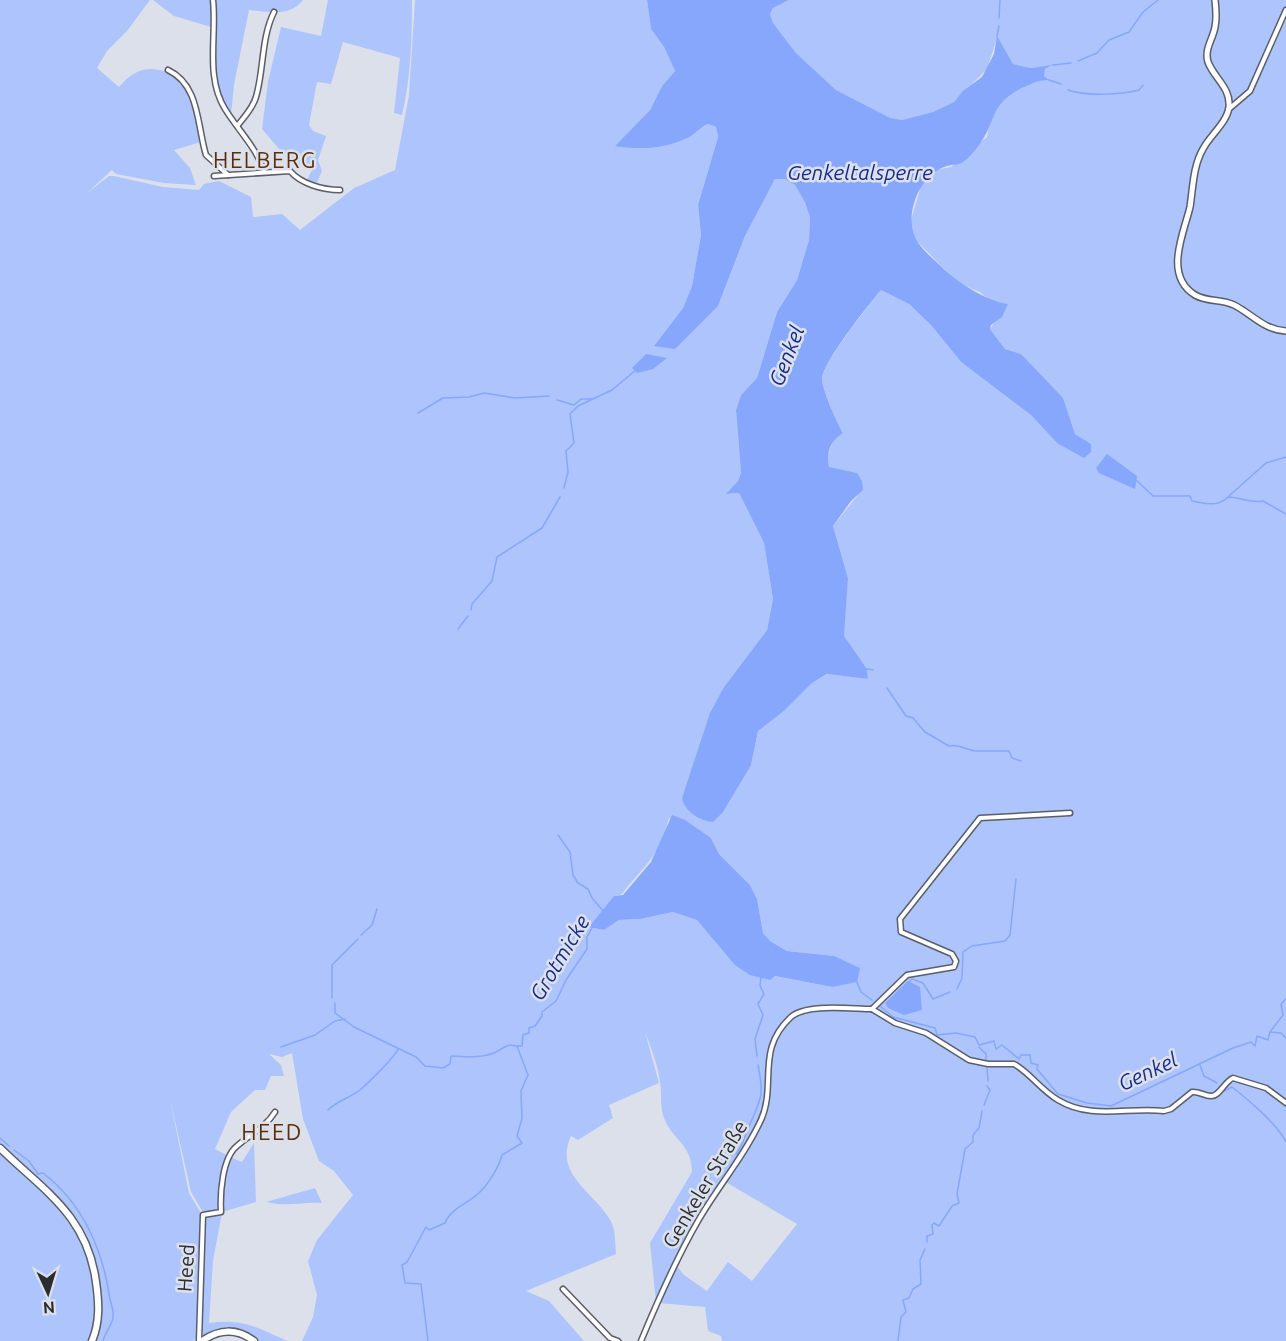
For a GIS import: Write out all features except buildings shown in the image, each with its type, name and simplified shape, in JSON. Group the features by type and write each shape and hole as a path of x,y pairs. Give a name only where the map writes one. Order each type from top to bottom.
{"main road":[{"path":"0,1148 61,1204 83,1235 96,1277 99,1307 97,1326 92,1341"},
{"path":"201,1341 213,1334 231,1331 243,1334 254,1341"}],"street":[{"path":"213,0 213,69 224,109 238,125 260,160 264,171"},
{"path":"1215,0 1216,26 1207,54 1208,63 1223,85 1228,111"},
{"path":"1286,10 1250,91 1228,111 1202,150 1196,167 1189,208 1178,243 1179,272 1182,281 1195,295 1235,305 1265,326 1286,331"},
{"path":"238,125 252,108 257,96 261,62 274,12"},
{"path":"168,70 186,84 202,130 206,155 229,175"},
{"path":"214,176 290,171 296,179 321,188 340,190"},
{"path":"1070,813 980,818 900,920 902,932 952,954 956,961 954,967 907,975 872,1009 895,1023 926,1033 969,1060 988,1064 1014,1064 1047,1093 1078,1109 1107,1112 1164,1111 1171,1109 1192,1092 1212,1096 1217,1094 1227,1081 1233,1078 1266,1088 1286,1103"},
{"name":"Genkeler Straße","path":"641,1341 658,1300 699,1219 744,1153 762,1118 767,1091 768,1056 773,1043 792,1016 806,1011 872,1009"},
{"name":"Heed","path":"201,1341 203,1215 221,1212 220,1190 229,1156 236,1146 269,1121 275,1112"},
{"path":"563,1289 610,1338 618,1341"}],"shaded area":[{"path":"0,0 150,0 127,31 107,51 97,68 119,87 133,74 148,69 164,71 181,80 195,114 201,142 174,150 190,168 196,185 164,183 116,174 112,170 87,193 109,176 163,187 199,190 204,184 219,181 251,197 253,217 282,214 300,230 354,188 395,170 409,95 415,0 647,0 651,29 664,47 675,71 662,86 650,110 615,146 690,136 708,124 716,127 718,137 698,205 701,235 692,286 683,308 654,346 718,306 745,236 775,179 785,179 795,185 806,202 810,217 809,240 797,280 777,312 757,378 741,395 736,410 741,473 738,481 727,494 739,493 764,543 773,599 767,630 724,687 682,798 751,765 758,731 784,711 812,683 828,674 868,679 867,669 843,636 848,578 833,526 862,490 856,473 829,468 830,448 843,433 822,380 837,349 881,290 909,304 931,325 961,362 1031,415 1057,443 1090,444 1075,434 1071,422 1021,354 1005,349 990,329 1007,304 995,304 980,292 958,283 915,239 910,223 922,183 936,170 951,167 987,137 990,122 1001,102 1013,91 1035,80 1048,79 1043,76 1045,69 1052,66 1031,68 1013,64 997,38 987,69 954,102 933,112 902,120 890,119 836,90 796,53 773,23 770,14 773,8 789,0 1286,0 1286,1102 1267,1087 1238,1078 1265,1088 1286,1105 1286,1341 722,1341 721,1336 708,1331 705,1307 658,1303 676,1265 684,1275 707,1291 728,1262 752,1281 797,1224 724,1181 698,1219 656,1302 650,1243 692,1172 691,1162 685,1148 670,1130 663,1115 658,1069 645,1032 659,1083 609,1105 613,1118 578,1140 571,1136 567,1149 567,1160 571,1171 602,1208 613,1226 616,1254 526,1291 549,1301 584,1341 302,1341 313,1317 317,1295 308,1261 317,1240 353,1195 334,1171 319,1161 303,1119 292,1053 282,1057 269,1054 281,1065 284,1076 271,1076 265,1090 255,1090 231,1112 215,1149 228,1156 219,1189 220,1212 204,1214 191,1192 170,1099 189,1193 202,1215 197,1338 193,1341 0,1341","holes":["669,818 711,838 719,854 750,885 757,899 763,933 770,941 787,951 834,956 832,987 774,976 711,935 697,920 673,912 640,919 619,920 604,930 592,927 614,896 622,893 653,855 662,840"]},
{"path":"153,0 303,0 292,9 285,11 249,10 234,85 231,115 220,97 217,85 211,27 174,16"},
{"path":"328,0 412,0 410,58 402,115 394,113 400,58 343,42 331,84 317,82 309,125 313,131 326,136 318,160 322,171 315,187 305,184 312,170 287,158 262,129 268,82 281,27 321,36"},
{"path":"254,1143 256,1202 222,1212 221,1190 230,1157 242,1162"},
{"path":"315,1188 322,1203 266,1202"},
{"path":"222,1213 213,1261 209,1323 241,1323 259,1328 287,1341 256,1341 245,1332 238,1330 217,1331 203,1335 204,1215"}],"water":[{"name":"Genkeltalsperre","path":"647,0 789,0 773,8 770,14 773,23 796,53 836,90 890,118 902,120 933,112 954,102 963,91 982,77 994,54 997,36 1013,64 1031,68 1053,65 1045,69 1044,76 1049,80 1038,81 1024,87 1004,100 998,107 983,140 965,161 944,167 931,175 915,199 912,228 921,246 951,276 984,296 1008,304 1002,317 991,325 990,329 1005,349 1021,354 1063,398 1075,434 1091,444 1091,452 1084,458 1057,443 1031,415 961,362 931,325 909,304 881,290 837,349 823,373 822,380 843,433 830,448 829,467 857,473 862,481 863,490 851,501 833,526 848,578 844,636 867,669 868,679 827,674 812,683 784,711 758,731 751,765 723,812 713,822 703,820 693,814 683,803 682,798 710,713 724,687 767,630 773,599 764,543 739,493 726,494 738,481 741,473 736,410 741,395 757,378 777,312 797,280 809,240 810,217 805,202 795,185 785,179 775,179 745,236 718,306 675,349 654,346 683,308 692,286 701,235 698,205 718,137 716,127 708,124 689,137 671,144 643,148 615,146 650,110 662,86 675,71 664,47 651,29"},
{"path":"646,354 667,358 653,369 637,373 632,368"},
{"path":"1107,454 1137,476 1135,489 1099,473 1096,468"},
{"path":"672,815 685,820 711,838 719,854 750,885 757,899 763,933 770,941 787,951 834,956 860,968 857,982 832,987 775,976 770,980 750,975 735,965 697,920 673,912 640,919 619,920 604,930 589,927 614,896 623,895 651,862"},
{"path":"908,981 920,987 922,1010 904,1015 888,1008 885,1003"}],"waterway":[{"path":"999,18 1000,0"},
{"path":"1078,61 1097,53 1109,40 1129,32 1143,12 1158,0"},
{"path":"997,36 999,26"},
{"path":"1053,65 1071,63"},
{"path":"1049,80 1061,84"},
{"path":"1068,90 1113,94 1139,90 1143,85"},
{"path":"564,488 568,472 566,451 574,443 570,414 578,406 612,390 636,370"},
{"path":"418,413 443,398 469,397 484,393 515,398 549,396"},
{"path":"557,400 574,405 581,399 592,399"},
{"path":"1229,496 1266,463 1286,457"},
{"path":"1135,479 1153,496 1190,496 1192,501 1211,504 1220,503 1228,497 1254,502 1263,501 1286,514"},
{"path":"471,610 472,604 492,581 497,557 542,528 560,497"},
{"path":"458,629 468,616"},
{"path":"866,669 873,670"},
{"path":"887,688 906,716 913,718 925,732 949,746 975,751 1009,751 1012,758 1021,761"},
{"path":"558,835 570,852 573,875 578,883 588,889 603,911"},
{"path":"957,989 962,978 963,952 972,946 1005,941 1010,935 1016,879"},
{"path":"361,935 372,925 377,909"},
{"name":"Grotmicke","path":"428,1341 421,1284 405,1283 402,1265 407,1262 426,1227 429,1230 445,1223 451,1213 476,1196 490,1180 502,1155 522,1143 517,1136 522,1118 521,1091 528,1075 517,1046 522,1046 523,1035 529,1033 529,1028 535,1026 542,1012 556,1001 566,980 587,949 587,937 593,926"},
{"path":"332,998 332,965 358,939"},
{"path":"757,1056 755,1039 763,1015 758,1004 764,994 760,986 761,976"},
{"path":"909,982 912,979 923,983 933,999 950,992"},
{"name":"Genkel","path":"856,980 861,992 872,1000"},
{"path":"1270,1032 1283,1015 1281,1004 1286,999"},
{"path":"335,1003 335,1013 354,1027 416,1057 425,1066 443,1068 450,1064 451,1056 483,1056 507,1046 516,1046"},
{"name":"Genkel","path":"880,1006 893,1017 935,1028 937,1035 956,1033 975,1037 979,1045 994,1041 996,1049 1002,1045 1019,1059 1021,1055 1030,1055 1031,1063 1038,1065 1037,1069 1058,1094 1087,1103 1111,1106 1233,1048 1251,1042 1255,1046 1257,1036 1268,1040 1270,1032 1281,1033 1286,1038"},
{"path":"281,1047 315,1035 335,1021 345,1019"},
{"path":"979,1047 986,1054 986,1061"},
{"path":"328,1110 360,1090 387,1064 398,1049"},
{"path":"736,1154 760,1098 758,1065"},
{"path":"1200,1065 1204,1076 1217,1083"},
{"path":"987,1068 988,1081"},
{"path":"984,1105 990,1090 987,1086"},
{"path":"1224,1091 1232,1087 1239,1092 1269,1120 1286,1142"},
{"path":"927,1242 927,1236 933,1234 932,1225 934,1223 939,1226 952,1206 959,1203 957,1194 965,1149 973,1142 973,1135 979,1128 982,1111"},
{"path":"0,1138 9,1146"},
{"path":"14,1150 29,1161 38,1174 43,1173 56,1185 79,1212 88,1227 101,1259 113,1311 112,1320 103,1341"},
{"path":"898,1341 901,1317 906,1312 903,1300 909,1298 913,1289 921,1284 920,1260 925,1249"}],"district":[{"name":"HELBERG","path":"265,160"},
{"name":"HEED","path":"272,1132"}]}
